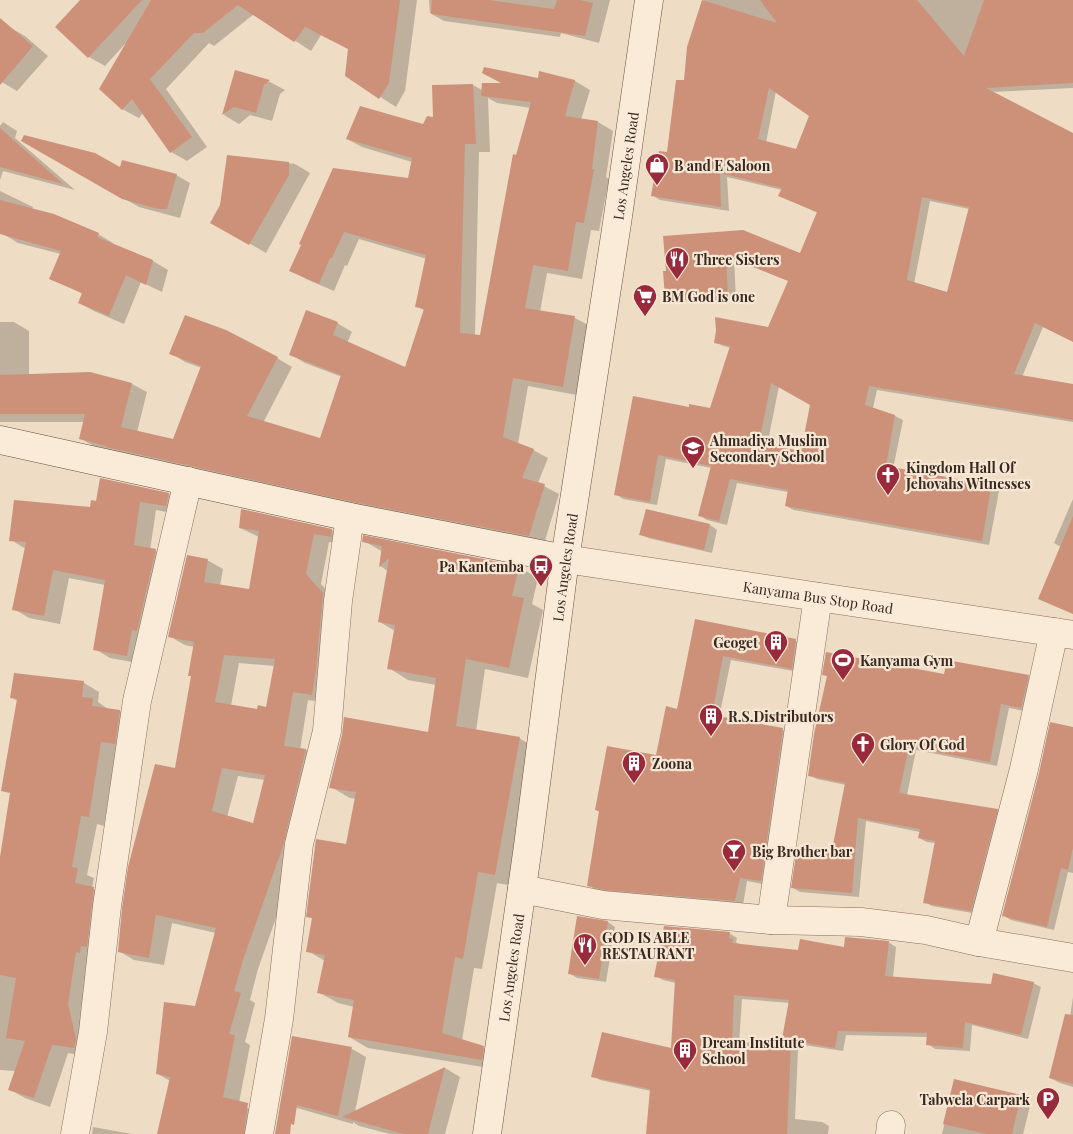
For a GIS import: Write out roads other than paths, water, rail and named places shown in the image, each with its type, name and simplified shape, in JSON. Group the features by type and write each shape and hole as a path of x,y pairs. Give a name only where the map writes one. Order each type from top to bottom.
{"street":[{"name":"Los Angeles Road","path":"487,1134 522,889 564,559 617,223 649,0"},
{"name":"Kanyama Bus Stop Road","path":"0,440 350,518 564,559 1064,634"},
{"path":"75,1134 93,1032 107,906 137,701 188,481"},
{"path":"260,1134 278,1018 299,844 327,731 338,601 350,518"},
{"path":"771,920 818,597"},
{"path":"980,942 1024,769 1064,634"},
{"path":"522,889 603,905 771,920 861,922 926,930 980,942 1073,958"}],"place":[{"name":"B and E Saloon","path":"657,186"},
{"name":"Three Sisters","path":"677,280"},
{"name":"BM God is one","path":"645,317"},
{"name":"Ahmadiya Muslim Secondary School","path":"693,469"},
{"name":"Kingdom Hall Of Jehovahs Witnesses","path":"888,496"},
{"name":"Pa Kantemba","path":"541,587"},
{"name":"Geoget","path":"776,663"},
{"name":"Kanyama Gym","path":"843,681"},
{"name":"R.S.Distributors","path":"711,737"},
{"name":"Glory Of God","path":"863,765"},
{"name":"Zoona","path":"634,784"},
{"name":"Big Brother bar","path":"734,872"},
{"name":"GOD IS ABLE RESTAURANT","path":"585,966"},
{"name":"Dream Institute School","path":"685,1071"},
{"name":"Tabwela Carpark","path":"1048,1120"}]}
